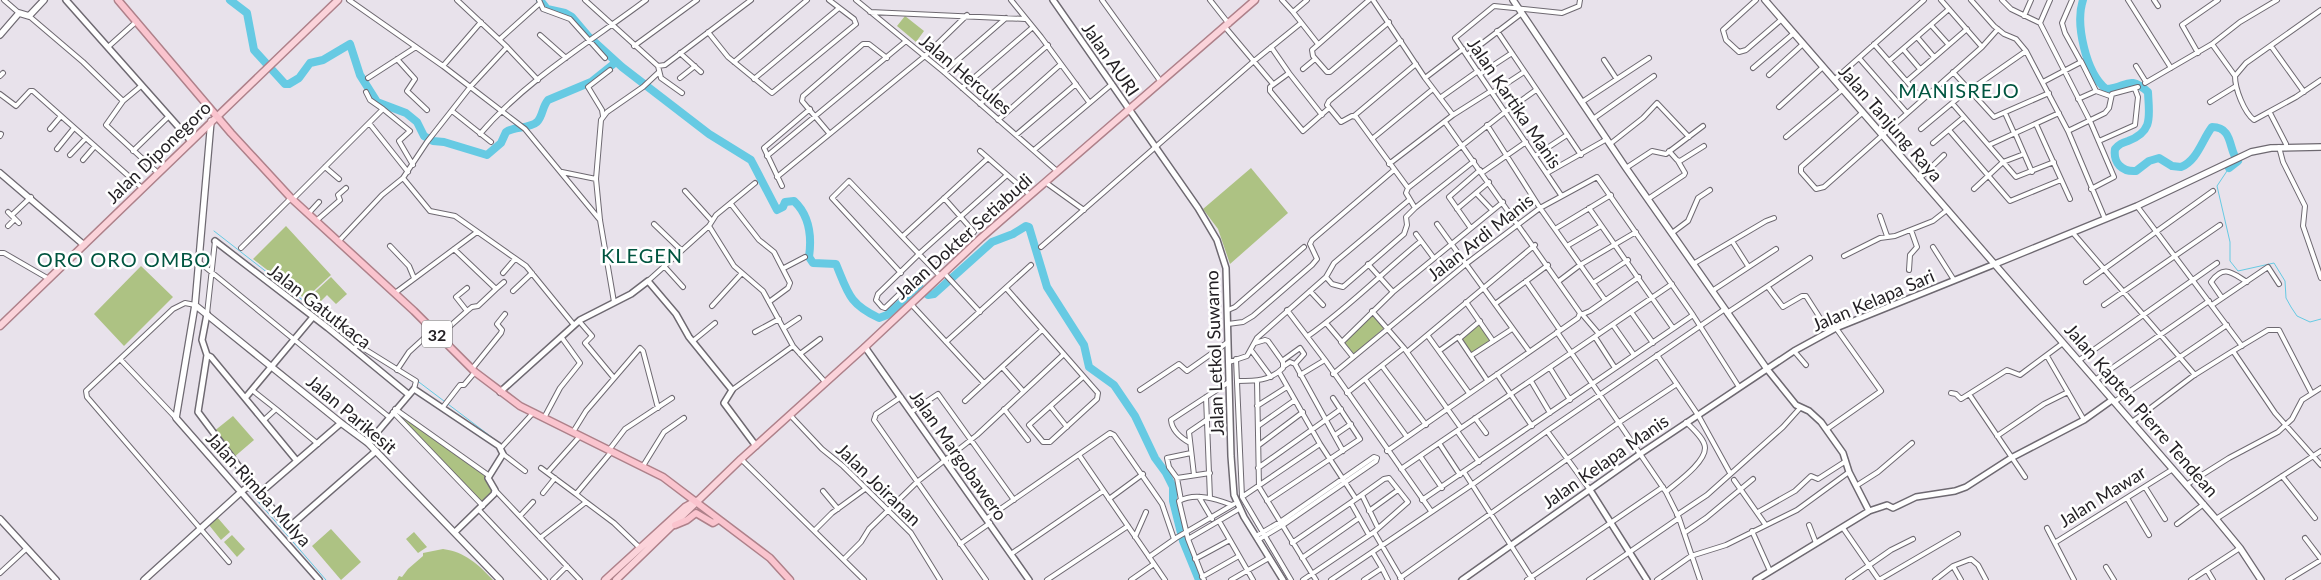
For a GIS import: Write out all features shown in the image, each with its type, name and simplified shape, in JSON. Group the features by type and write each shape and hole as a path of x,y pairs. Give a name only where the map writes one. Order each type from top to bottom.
{"highway":[{"name":"32","path":"118,0 216,115 292,199 395,293 474,370 500,392 534,413 663,476 770,558 787,579"},
{"path":"676,525 696,513 713,523 718,520"}],"main road":[{"path":"0,35 18,13 29,16 44,0"},
{"name":"Jalan Diponegoro","path":"0,326 191,142 216,115 338,0"},
{"name":"Jalan Dokter Setiabudi","path":"697,501 865,347 926,288 944,275 1057,171 1255,0"},
{"path":"1513,0 1626,168 1767,369"},
{"name":"Jalan Tanjung Raya","path":"1765,0 1995,264"},
{"path":"176,418 195,305 211,121"},
{"path":"1995,264 2137,206 2244,154 2279,147 2321,147"},
{"path":"1,174 31,197 84,245"},
{"name":"Jalan Kapten Pierre Tendean","path":"1995,264 2216,518 2240,548 2261,580"},
{"name":"Jalan Parikesit","path":"195,305 368,443 500,580"},
{"name":"Jalan Rimba Mulya","path":"176,418 241,492"},
{"path":"144,580 241,492"},
{"path":"616,580 676,525 697,501"},
{"path":"605,580 685,507 697,501"},
{"path":"0,520 56,580"},
{"path":"629,559 633,565"}],"street":[{"path":"4,0 18,13"},
{"path":"66,0 191,142"},
{"path":"349,0 443,66 525,129 600,220"},
{"path":"457,0 500,39 538,80"},
{"path":"585,0 658,66 661,78 682,93"},
{"path":"480,134 501,109 566,58 646,0"},
{"path":"634,46 697,0"},
{"path":"658,66 665,65 751,0"},
{"path":"734,62 808,0"},
{"path":"708,32 720,49 734,62 769,92 774,92 853,28 855,21 829,0"},
{"name":"Jalan Hercules","path":"856,0 944,72 1057,171"},
{"path":"1011,0 1048,45 1089,102"},
{"name":"Jalan AURI","path":"1053,0 1130,109"},
{"path":"1102,0 1161,82"},
{"path":"1210,0 1273,84"},
{"path":"1282,0 1318,44"},
{"path":"1293,12 1307,0"},
{"path":"1389,22 1329,73 1315,59 1311,52 1371,0 1389,22 1425,78 1453,115"},
{"path":"1467,55 1520,10 1566,12 1579,6 1580,0"},
{"path":"1756,0 1723,30 1726,40 1739,52 1746,50 1782,19"},
{"path":"1834,80 1924,0"},
{"path":"1941,0 1982,47"},
{"path":"1971,0 1998,30 2016,39 2026,51 2068,131 2091,189 2106,219"},
{"path":"2002,0 2024,16 2040,24 2090,121 2114,177 2091,189"},
{"path":"2007,5 2009,0"},
{"path":"2024,16 2031,0"},
{"path":"2040,24 2050,0"},
{"path":"2072,0 2062,23 2065,33 2096,91"},
{"path":"2128,0 2171,68"},
{"path":"2154,0 2158,6"},
{"path":"2198,53 2182,25 2218,0"},
{"path":"2136,66 2146,82 2198,53 2240,22 2277,0"},
{"path":"500,39 539,1 543,9 570,18 606,58"},
{"path":"754,79 839,8"},
{"name":"Jalan Kartika Manis","path":"1520,10 1491,8 1455,38 1561,195"},
{"path":"1889,61 1949,9"},
{"path":"2235,76 2246,63 2321,10"},
{"path":"870,12 1025,19"},
{"path":"876,12 880,20"},
{"path":"777,177 925,56 968,15"},
{"path":"29,16 83,62 123,101"},
{"path":"944,72 1006,17"},
{"path":"108,47 137,21"},
{"path":"443,66 481,22"},
{"path":"1041,247 1254,61 1301,23"},
{"path":"1931,25 1948,44"},
{"path":"962,88 1032,27"},
{"path":"1907,81 1967,29"},
{"path":"1862,113 1800,168 1802,174 1816,189 1820,190 1982,47 1998,30"},
{"path":"1497,31 1581,155"},
{"path":"1753,68 1794,33"},
{"path":"540,36 566,58"},
{"path":"1917,37 1934,56"},
{"path":"767,156 906,41"},
{"path":"1401,41 1329,101 1327,105 1341,122 1354,116 1416,64"},
{"path":"829,133 802,101 803,96 864,44 869,44 887,58"},
{"path":"1769,76 1803,44"},
{"path":"1874,44 1922,99"},
{"path":"2212,44 2235,76 2236,86 2252,119 2257,120 2270,113 2321,80"},
{"path":"980,104 1048,45"},
{"path":"2271,46 2304,92"},
{"path":"368,78 416,47"},
{"path":"338,242 382,195 403,178 427,142 470,86 507,47"},
{"path":"1271,47 1322,115"},
{"path":"1425,78 1463,49"},
{"path":"1903,49 1920,69"},
{"path":"1922,129 1969,90 2026,51"},
{"path":"680,53 701,72"},
{"path":"1440,98 1512,53"},
{"path":"1582,102 1649,58"},
{"path":"1859,58 1907,113"},
{"path":"397,59 415,79 407,90 427,110"},
{"path":"1303,69 1315,59"},
{"path":"1604,60 1616,78"},
{"path":"2043,82 2081,61"},
{"path":"998,120 1061,64"},
{"path":"680,78 695,66"},
{"path":"1779,107 1823,67"},
{"path":"610,70 588,87 602,110 596,179 600,220 614,302"},
{"path":"602,116 643,87 648,80 659,72"},
{"path":"1389,164 1453,115 1524,72"},
{"path":"1953,72 1992,116 2005,113 2049,93"},
{"path":"1289,73 1273,84 1270,91 1303,131 1329,108"},
{"path":"1593,119 1654,76"},
{"path":"1016,135 1076,84"},
{"path":"1034,150 1112,84"},
{"path":"140,86 123,101 106,125 158,173"},
{"path":"2210,102 2236,86"},
{"path":"2078,99 2096,91 2110,96 2136,88 2138,97 2133,127 2099,141"},
{"path":"1372,139 1433,89"},
{"path":"1415,208 1406,194 1408,188 1462,144 1536,90"},
{"path":"1786,137 1842,90"},
{"path":"0,94 16,106 31,91 142,188"},
{"path":"366,92 370,100 410,131 399,141 413,165"},
{"path":"2068,131 2108,111 2110,96"},
{"path":"1547,173 1609,142 1643,118 1657,103 1661,105 1689,137"},
{"path":"1952,103 2016,177 2054,162"},
{"path":"241,248 383,109"},
{"path":"782,186 764,149 766,144 810,109"},
{"name":"Jalan Letkol Suwarno","path":"1130,109 1217,240 1226,268 1231,473 1236,504 1283,580"},
{"path":"452,111 491,142"},
{"path":"2005,113 2032,172"},
{"path":"1989,145 2059,113"},
{"path":"2270,113 2286,144"},
{"path":"50,129 61,116"},
{"path":"1354,116 1408,188"},
{"path":"133,151 168,117"},
{"path":"1933,143 1964,117"},
{"path":"370,122 384,144 408,172"},
{"path":"1445,122 1580,310 1615,368"},
{"path":"2036,124 2070,199"},
{"path":"1487,125 1540,208 1605,300"},
{"path":"1626,168 1652,151 1656,150 1663,154 1669,151 1703,126"},
{"path":"57,149 74,128"},
{"path":"1949,130 2010,201 2062,180"},
{"path":"1535,156 1567,135"},
{"path":"70,155 86,138"},
{"path":"1470,227 1449,197 1482,171 1526,142"},
{"path":"84,160 95,146"},
{"path":"1678,161 1691,156 1704,146"},
{"path":"2279,147 2283,162 2305,206 2303,226 2321,278"},
{"path":"980,151 1030,195"},
{"path":"1648,199 1685,173 1669,151"},
{"path":"1974,189 2003,162 2024,154"},
{"path":"1920,179 1944,155"},
{"path":"903,236 988,158"},
{"path":"1326,276 1332,284 1340,288 1404,234 1407,225 1406,216 1474,161"},
{"path":"325,167 339,180"},
{"path":"1228,324 1243,322 1253,316 1312,265 1317,259 1310,244 1312,240 1394,170"},
{"path":"562,172 596,179"},
{"path":"912,282 887,306 882,307 876,300 877,296 920,253 1007,175"},
{"name":"Jalan Ardi Manis","path":"1333,374 1466,264 1540,208 1597,176 1611,195"},
{"path":"403,178 430,211 455,216 532,273 574,325"},
{"path":"901,273 832,198 849,181 933,268 952,282 980,312"},
{"path":"1045,182 1084,210"},
{"path":"1457,209 1489,182"},
{"path":"500,392 579,321 631,294 648,281 709,226 716,214 731,204 755,183"},
{"path":"316,221 340,200 338,195 346,188"},
{"path":"1672,233 1688,221 1698,198 1710,190"},
{"path":"685,191 712,221"},
{"path":"2086,282 2212,191"},
{"path":"1476,193 1492,210"},
{"path":"1555,229 1611,195 1740,387"},
{"path":"8,226 31,197"},
{"path":"933,268 974,232 944,198"},
{"path":"1229,362 1247,356 1254,343 1287,310 1326,276 1334,263 1409,200"},
{"path":"308,214 319,202"},
{"path":"1341,342 1393,292 1451,242 1502,202"},
{"path":"731,204 759,240 774,252 784,268 790,286 769,302"},
{"path":"2137,206 2242,346"},
{"path":"1589,208 1628,260 1673,328"},
{"path":"1844,256 1880,238 1895,236 1933,221 1947,210"},
{"path":"8,212 19,222"},
{"path":"1880,216 1887,236"},
{"path":"1693,264 1774,218"},
{"path":"654,224 681,250"},
{"path":"1438,224 1529,351"},
{"path":"709,226 731,262 758,285 793,346 826,383"},
{"path":"1567,246 1601,226"},
{"path":"2104,305 2220,226"},
{"path":"1909,270 1910,255 1917,247 1912,230"},
{"path":"395,293 477,232"},
{"path":"1559,281 1580,265 1636,232"},
{"path":"2073,233 2144,313 2195,375"},
{"path":"1416,234 1433,258"},
{"path":"215,241 207,314 202,340 207,355 198,412 254,487 288,528 376,451"},
{"name":"Jalan Gatutkaca","path":"215,241 408,394"},
{"path":"1308,336 1326,323 1421,241"},
{"path":"1732,241 1748,266"},
{"path":"1347,393 1382,366 1428,336 1534,245"},
{"path":"390,246 409,266 414,278"},
{"path":"1933,246 1954,280"},
{"path":"1228,310 1235,307 1304,247"},
{"path":"454,249 496,289"},
{"path":"1712,291 1776,249"},
{"path":"0,252 49,278"},
{"path":"784,268 805,257"},
{"path":"1331,580 1473,484 1657,355 1768,287 1810,258"},
{"path":"503,273 515,259"},
{"path":"1593,283 1628,260"},
{"path":"199,262 392,413 488,475"},
{"path":"2078,361 2217,263"},
{"path":"1368,264 1393,292"},
{"name":"Jalan Kelapa Sari","path":"1767,369 1794,351 1836,328 1995,264"},
{"path":"946,342 1030,265"},
{"path":"1496,304 1548,265"},
{"path":"664,266 683,287"},
{"path":"2212,306 2268,268 2279,284"},
{"path":"2222,298 2211,282 2224,271 2229,271 2247,282"},
{"path":"513,291 532,273"},
{"path":"712,306 742,273"},
{"path":"1387,451 1582,314 1639,277"},
{"path":"648,281 676,314 693,341 732,390"},
{"path":"1526,281 1592,386 1666,492 1684,532 1700,580"},
{"path":"439,336 472,307 478,306 504,282"},
{"path":"1401,469 1672,284"},
{"path":"1768,287 1783,307 1802,296 1806,296 1829,332"},
{"path":"467,288 456,297 467,311"},
{"path":"1006,288 1098,393 1098,396 1067,427 1050,442 1046,443 1030,425 1083,377"},
{"path":"1310,291 1323,305"},
{"path":"2095,380 2209,301"},
{"path":"1466,302 1493,341"},
{"path":"195,305 185,303 173,309 86,391 87,397 229,562"},
{"path":"910,304 984,383"},
{"path":"1287,310 1308,336 1431,511"},
{"path":"1372,311 1406,350 1479,462"},
{"path":"1631,312 1653,342"},
{"path":"443,407 460,385 464,385 501,333 502,330 497,324 505,314"},
{"path":"1422,500 1592,386 1693,315"},
{"path":"246,397 313,317"},
{"path":"784,328 799,318"},
{"path":"755,332 779,319"},
{"path":"579,321 592,336 585,343 614,378"},
{"path":"1439,351 1456,337 1460,338 1480,321"},
{"path":"693,341 714,323"},
{"path":"1326,323 1353,357"},
{"path":"1613,325 1634,356"},
{"path":"1756,580 1869,511 1887,505 1893,508 1916,498 1955,491 1983,478 2012,458 2084,420 2227,325"},
{"path":"1472,356 1512,328"},
{"path":"1827,429 1881,391 1836,328"},
{"path":"2132,422 2195,375 2272,329 2278,330 2311,392"},
{"path":"398,369 408,352 433,330"},
{"path":"965,401 1042,330"},
{"path":"1428,336 1469,393"},
{"path":"544,418 560,388 580,363 562,338"},
{"path":"1460,338 1487,380"},
{"path":"800,354 820,339"},
{"path":"1254,343 1265,340 1283,363"},
{"path":"1140,390 1179,364 1187,371 1228,342"},
{"path":"1951,393 1956,394 1961,399 2007,370 2020,375 2063,343"},
{"path":"353,349 358,345 416,381 416,387 408,394 368,443"},
{"path":"756,446 724,403 732,390 793,346"},
{"name":"Jalan Margobawero","path":"865,347 1029,580"},
{"path":"1238,382 1257,382 1271,377 1279,372 1283,363 1300,348 1304,354 1295,364"},
{"path":"573,432 586,411 637,350 642,349 658,408"},
{"path":"1251,350 1271,377"},
{"path":"1794,351 1806,365"},
{"path":"2233,351 2270,407 2321,465"},
{"path":"844,559 861,542 868,530 917,482 971,440 1064,354"},
{"path":"207,355 211,357 246,397 297,461"},
{"path":"1657,355 1698,415 1730,472"},
{"path":"2047,356 2084,420"},
{"path":"120,359 176,418"},
{"path":"1236,359 1239,475 1242,497 1291,580"},
{"path":"1300,375 1325,360"},
{"path":"1283,363 1290,362 1295,364 1328,420 1343,451"},
{"path":"1382,366 1426,425"},
{"path":"1002,367 1023,391"},
{"path":"1550,368 1570,400"},
{"path":"1767,369 1800,408 1815,415 1827,429 1846,461 1869,511"},
{"name":"Jalan Kelapa Manis","path":"1462,580 1686,422 1767,369"},
{"path":"1279,372 1313,428 1320,444 1356,499"},
{"path":"1496,374 1532,426"},
{"path":"1365,379 1407,437"},
{"path":"1531,380 1550,414"},
{"path":"1190,443 1180,436 1173,427 1171,420 1229,382"},
{"path":"1257,382 1259,487 1316,580"},
{"path":"1374,532 1401,579 1490,513 1677,384"},
{"path":"416,387 501,448 503,454 525,471"},
{"path":"1258,406 1287,387"},
{"path":"2186,485 2286,426 2294,416 2302,400 2311,392 2321,388"},
{"path":"252,390 318,444"},
{"path":"1997,436 2044,404 2068,392"},
{"path":"911,412 938,394 1014,500"},
{"path":"1969,394 2025,477"},
{"path":"901,397 876,414 873,419 986,580"},
{"path":"1206,397 1210,498"},
{"path":"576,494 625,429 672,398"},
{"path":"1267,502 1360,438 1333,398"},
{"path":"1258,426 1295,400"},
{"path":"1051,407 1067,427"},
{"path":"1589,580 1630,553 1707,495 1730,472 1783,427 1800,408"},
{"path":"1004,409 1028,440"},
{"path":"1258,468 1341,409"},
{"path":"264,420 276,410"},
{"path":"1258,445 1303,412"},
{"path":"392,413 545,580"},
{"path":"501,448 534,413"},
{"name":"Jalan Joiranan","path":"790,415 822,449 838,461 919,543 928,564 940,580"},
{"path":"643,466 664,432 684,418"},
{"path":"1475,418 1486,434"},
{"path":"1194,475 1188,435 1190,429 1208,419"},
{"path":"1666,492 1692,470 1704,451 1704,444 1686,422"},
{"path":"260,493 341,423"},
{"path":"1335,435 1351,424"},
{"path":"1547,431 1590,490 1647,580"},
{"path":"960,544 1014,500 1112,433 1143,474 1162,504 1175,539"},
{"path":"548,472 580,436"},
{"path":"1439,443 1462,474 1473,484 1532,578"},
{"path":"1188,539 1219,521 1242,497 1320,444"},
{"path":"1856,486 1878,472 1912,444"},
{"path":"2216,518 2321,451"},
{"path":"1191,453 1167,458 1169,467 1177,478 1181,500 1179,504 1185,533 1203,578 1239,556"},
{"path":"503,454 488,475 489,482 580,580"},
{"path":"1078,455 1165,580"},
{"path":"1420,456 1442,488"},
{"path":"1257,538 1282,524 1374,457 1377,458 1376,461 1343,480"},
{"path":"741,459 864,580"},
{"path":"1758,512 1795,491 1811,476 1818,479 1846,461"},
{"path":"540,468 547,474 548,472 620,528 640,548"},
{"name":"Jalan Mawar","path":"2074,580 2056,542 2173,469"},
{"path":"1657,580 1691,556 1726,545 1796,510 1850,472"},
{"path":"1109,499 1143,474"},
{"path":"1177,478 1210,474"},
{"path":"2282,476 2315,518"},
{"path":"543,493 555,478"},
{"path":"1292,543 1388,478 1408,503 1374,532 1303,580"},
{"path":"1684,532 1753,479"},
{"path":"1734,480 1765,524"},
{"path":"241,492 246,488 254,487"},
{"path":"1527,580 1663,487"},
{"path":"2145,487 2165,519"},
{"path":"815,530 838,509 865,489"},
{"path":"455,532 481,508 494,494 495,490"},
{"path":"1369,511 1398,490"},
{"path":"823,491 838,509"},
{"path":"1011,554 1103,491"},
{"name":"Jalan Rimba Mulya","path":"241,492 319,580"},
{"path":"1362,495 1378,528"},
{"path":"1181,500 1199,497 1236,504"},
{"path":"1199,497 1212,519"},
{"path":"2127,498 2149,535"},
{"path":"520,516 533,502"},
{"path":"540,538 586,502"},
{"path":"1351,503 1369,535"},
{"path":"1149,557 1175,539 1236,504"},
{"path":"2177,524 2204,504"},
{"path":"1135,537 1146,512"},
{"path":"1302,558 1359,518"},
{"path":"1219,521 1253,580"},
{"path":"1047,580 1128,526"},
{"path":"1808,526 1816,543"},
{"path":"1843,528 1879,580 1958,534"},
{"path":"2047,528 2056,542"},
{"path":"1752,531 1770,571"},
{"path":"2288,580 2321,560 2305,538"},
{"path":"1848,580 1868,565 1913,539"},
{"path":"1195,559 1230,540"},
{"path":"2191,580 2240,548"},
{"path":"0,573 26,549"},
{"path":"1372,553 1388,580"},
{"path":"1232,580 1269,558"},
{"path":"1935,580 1953,566 1967,559 1973,560 1978,565 1986,580"},
{"path":"1131,580 1154,564"},
{"path":"553,580 567,566"},
{"path":"1953,566 1961,580"},
{"path":"2106,567 2114,580"},
{"path":"1364,580 1382,568"},
{"path":"2207,570 2213,580"}],"green space":[{"path":"905,16 924,31 916,42 897,26"},
{"path":"1251,168 1288,213 1230,264 1218,229 1203,209"},
{"path":"286,226 331,275 305,299 253,259"},
{"path":"141,266 173,297 124,346 94,314"},
{"path":"331,277 347,294 336,304 327,295 314,308 305,301"},
{"path":"1372,313 1384,328 1354,354 1344,342"},
{"path":"1479,323 1492,340 1472,354 1461,338"},
{"path":"233,416 254,440 233,458 213,432"},
{"path":"402,416 485,476 492,492 483,504 400,418"},
{"path":"217,517 230,532 221,540 209,525"},
{"path":"331,529 361,562 341,580 312,546"},
{"path":"414,532 427,547 418,553 406,539"},
{"path":"232,535 245,549 237,557 224,542"},
{"path":"443,549 465,556 493,580 397,580 399,576 402,577 423,556 423,553"}],"waterway":[{"path":"230,0 247,13 254,50 285,84 289,84 299,78 310,63 323,60 350,44 360,75 377,102 406,113 417,122 424,136 433,141 444,142 487,155 501,143 506,132 530,126 537,122 548,100 591,82 616,62"},
{"path":"540,0 547,9 565,13 572,17 589,37 622,67 709,134 751,160 777,210 783,207 785,202 794,201 804,213 810,234 809,257 813,263 836,264 851,297 861,308 879,318 887,315 919,287 928,295 934,294 992,242 1013,234 1026,226 1029,227 1047,287 1084,345 1089,367 1114,385 1135,416 1155,458 1173,487 1173,501 1183,541 1199,580"},
{"path":"2083,0 2080,22 2081,34 2088,60 2099,82 2106,89 2131,83 2148,92 2149,115 2146,127 2136,137 2115,149 2115,158 2120,166 2127,170 2136,171 2149,161 2159,158 2172,166 2181,167 2187,164 2195,155 2212,127 2224,131 2230,140 2238,161 2229,168"},
{"path":"2229,168 2217,186 2230,242 2230,261 2238,271 2274,263 2285,281 2286,298 2297,316 2310,322 2321,319"},
{"path":"214,231 359,344"},
{"path":"407,373 502,445"},
{"path":"249,491 326,580"}],"district":[{"name":"MANISREJO","path":"1959,90"},
{"name":"KLEGEN","path":"642,255"},
{"name":"ORO ORO OMBO","path":"124,259"}]}
